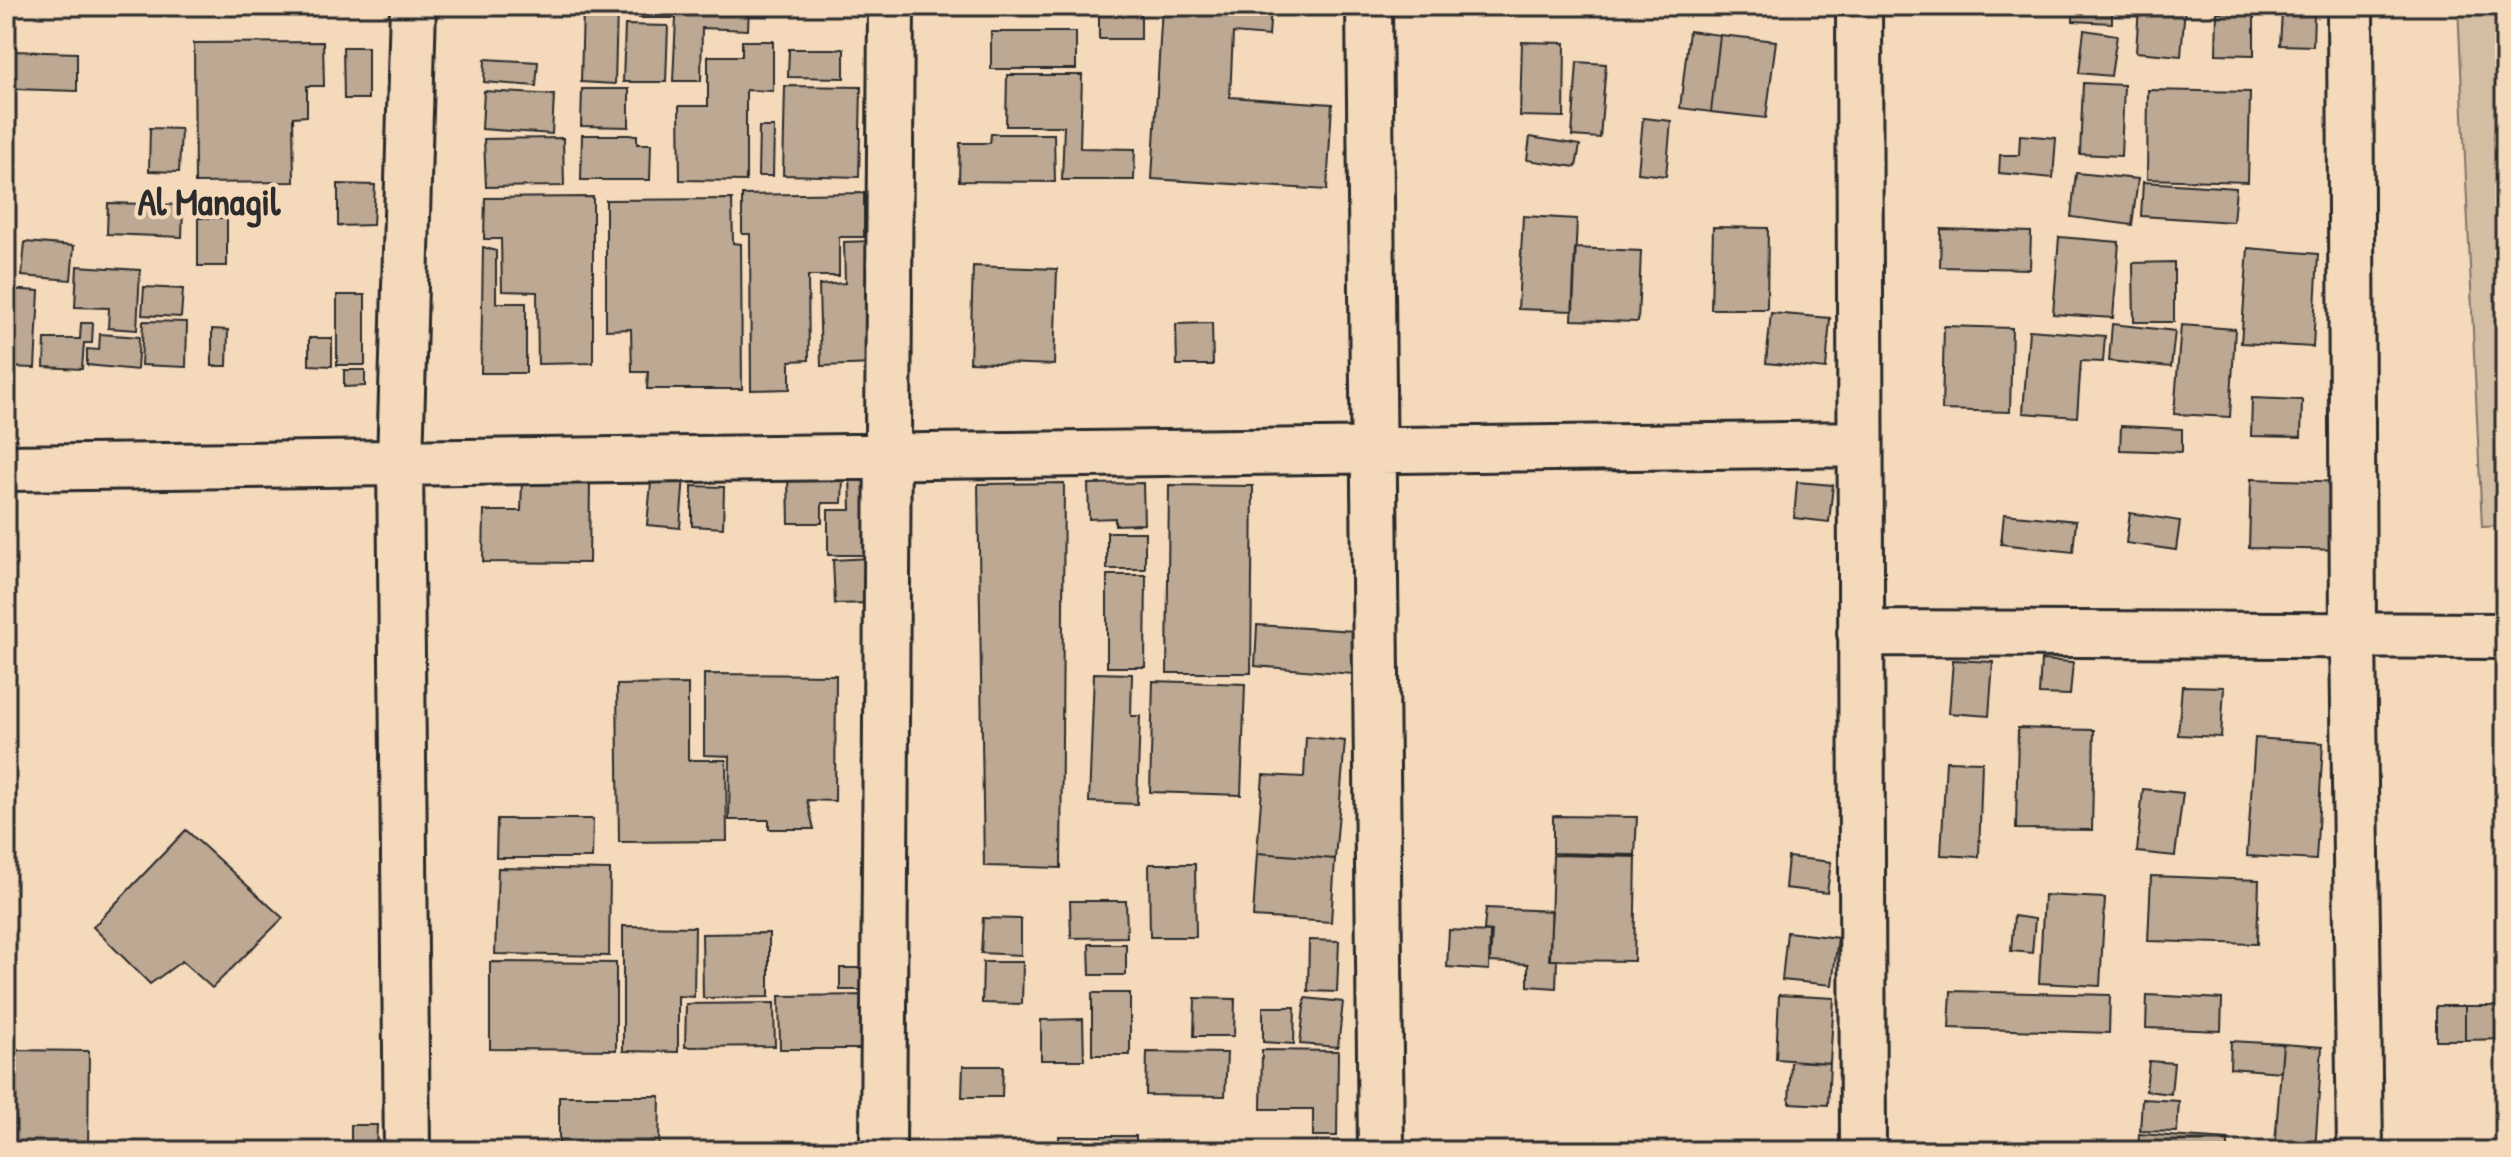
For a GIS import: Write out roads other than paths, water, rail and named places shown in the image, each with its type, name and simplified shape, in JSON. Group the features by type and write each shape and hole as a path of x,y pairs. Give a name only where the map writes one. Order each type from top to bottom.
{"street":[{"path":"407,1151 400,462 413,6"},
{"path":"883,1151 891,6"},
{"path":"1369,6 1381,1151"},
{"path":"1859,6 1863,1151"},
{"path":"2350,6 2353,635 2360,1151"},
{"path":"6,468 887,459 1860,444"},
{"path":"1860,633 2505,636"}],"district":[{"name":"Al Managil","path":"209,202"}]}
